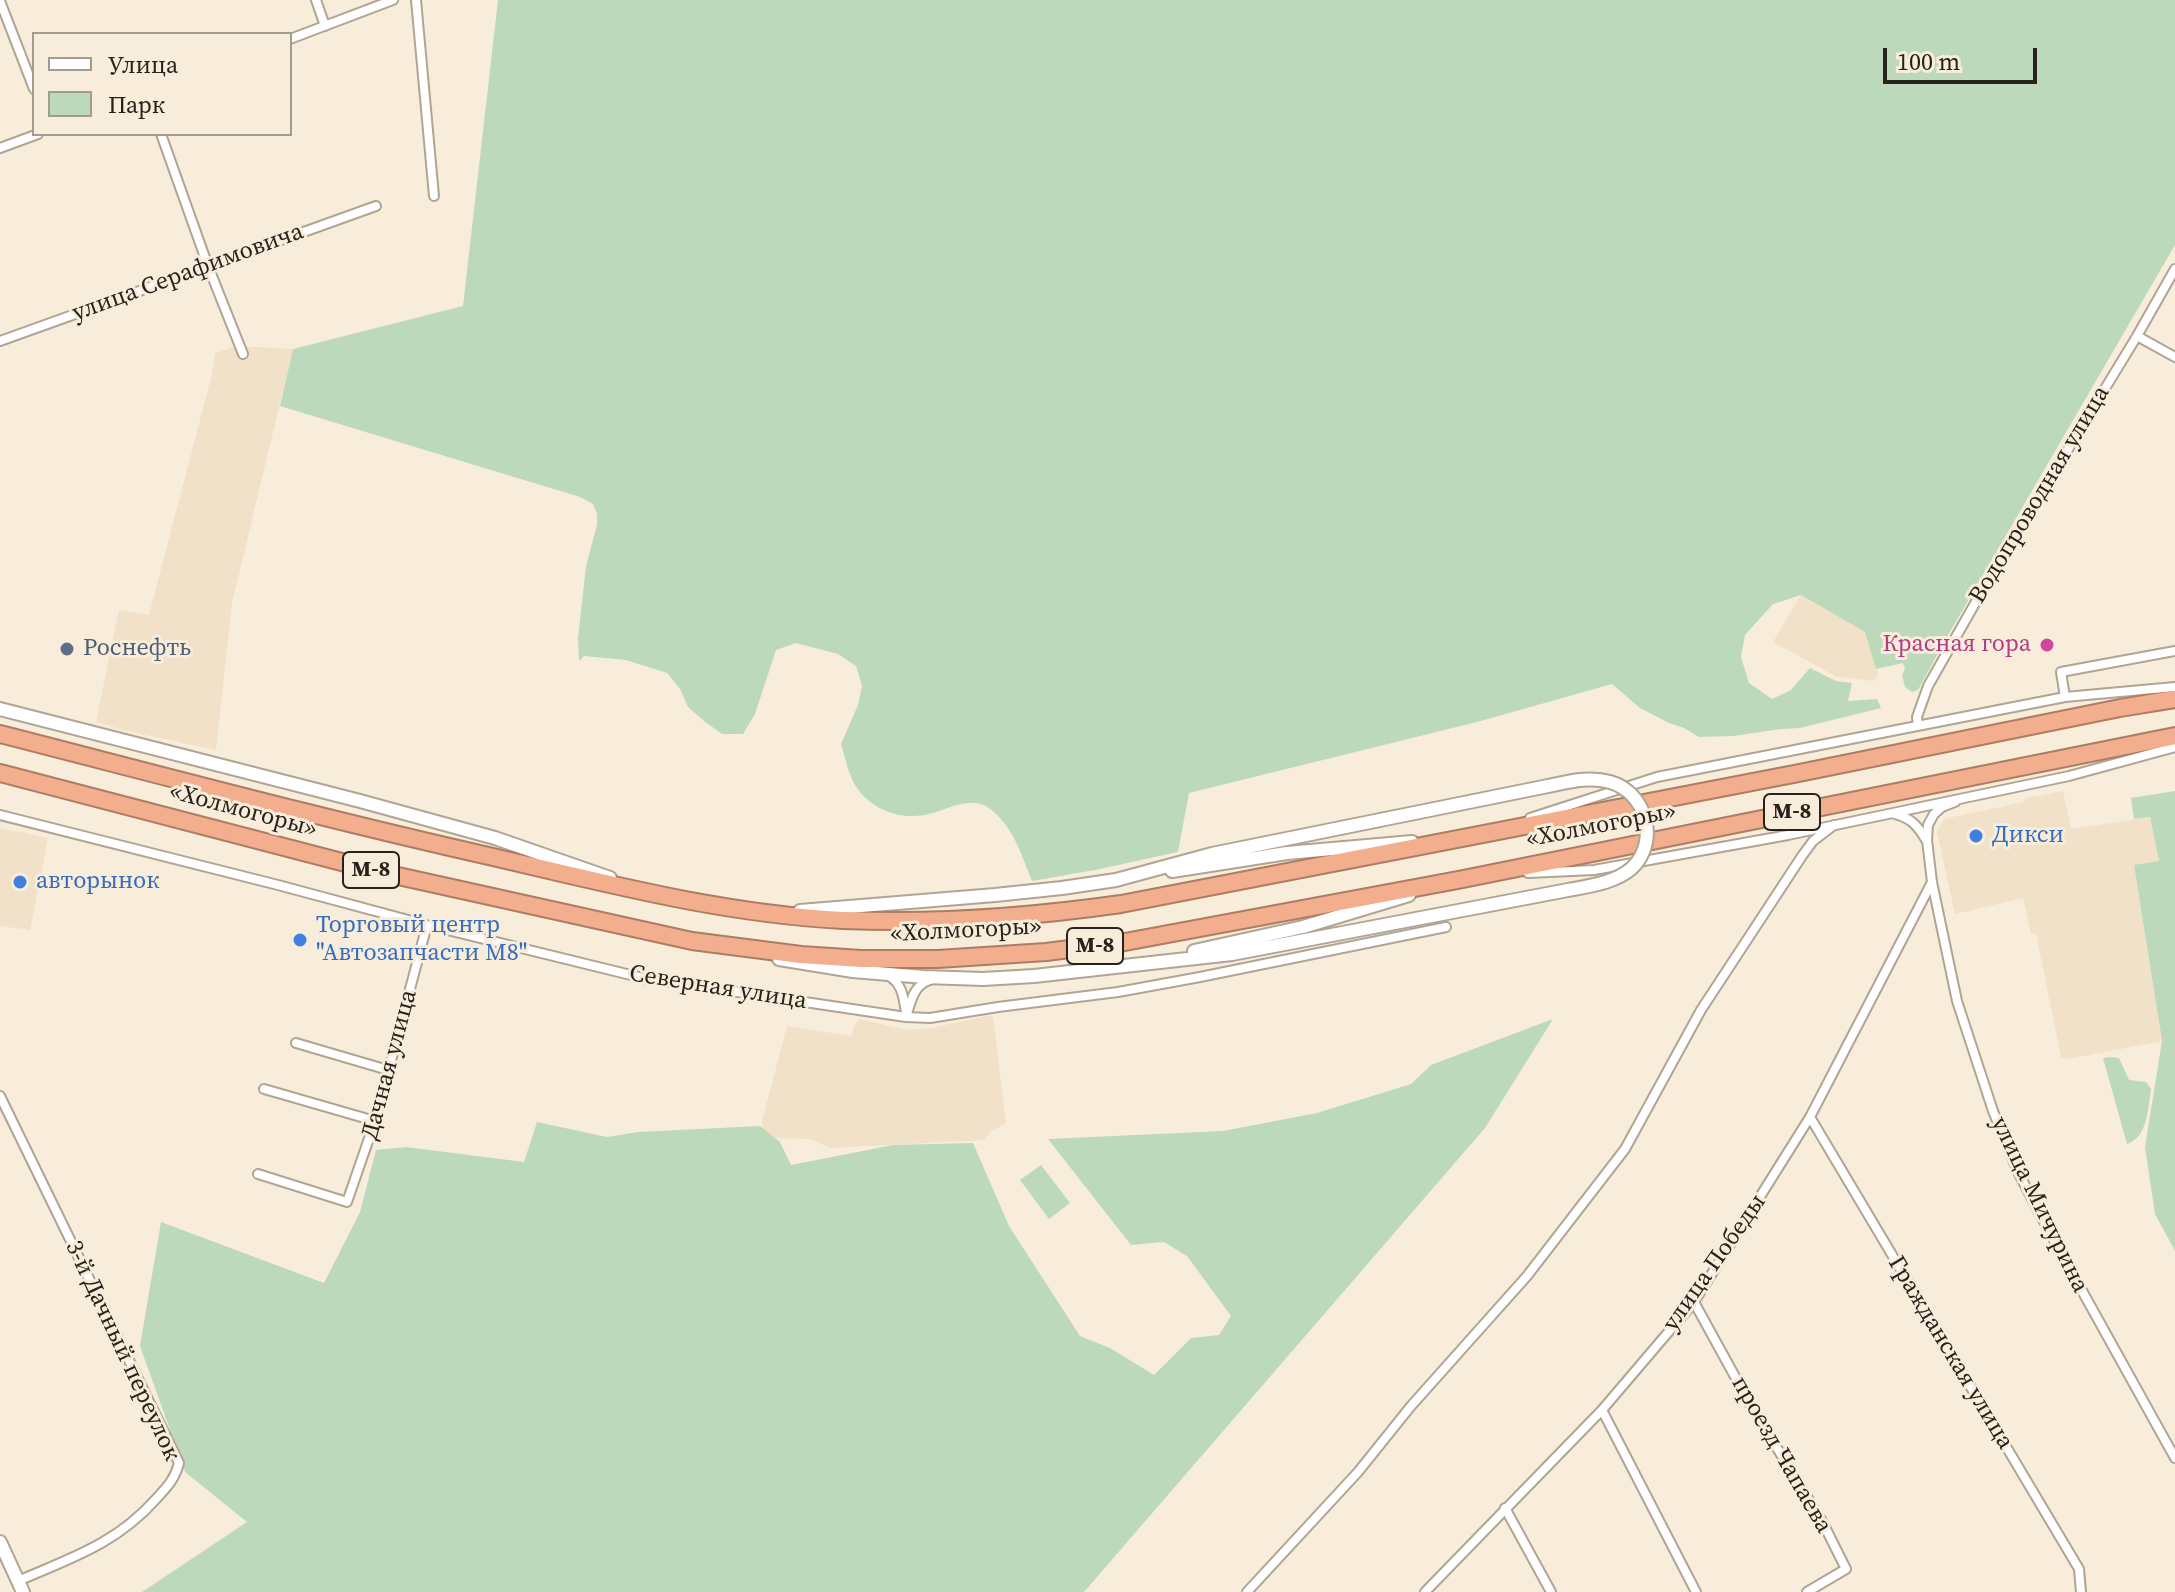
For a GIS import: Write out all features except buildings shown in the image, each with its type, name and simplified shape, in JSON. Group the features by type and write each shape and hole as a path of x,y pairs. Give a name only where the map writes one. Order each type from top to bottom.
{"highway":[{"name":"«Холмогоры»","path":"0,734 353,824 654,895 769,913 844,920 983,920 1050,914 1175,894 2175,699"},
{"name":"«Холмогоры»","path":"0,773 380,872 692,941 861,959 938,959 1033,953 1125,942 1458,880 2175,736"}],"main road":[{"path":"0,709 495,838 654,895"},
{"path":"728,947 801,964 886,975 983,979 1232,954 1601,884 1631,869 1640,858 1647,833 1645,817 1637,801 1625,789 1611,782 1577,780 1227,850 1116,880"},
{"path":"0,782 53,786"},
{"path":"769,913 1062,888 1287,853 1386,843 1451,841"},
{"path":"1140,963 1303,927 1458,880"},
{"path":"0,1542 20,1587"}],"street":[{"path":"316,0 325,26"},
{"path":"292,38 393,0"},
{"path":"416,0 434,196"},
{"path":"0,1 32,84"},
{"path":"0,148 33,136"},
{"path":"162,136 243,354"},
{"name":"улица Серафимовича","path":"0,341 376,206"},
{"name":"Водопроводная улица","path":"1918,726 1917,717 1925,691 2175,269"},
{"path":"2137,336 2175,357"},
{"path":"2065,697 2061,672 2175,651"},
{"path":"1476,836 1657,777 2065,697 2175,687"},
{"path":"1479,875 1594,870 1788,835 1955,802 2069,776 2175,747"},
{"path":"1927,840 1928,825 1934,814 1955,802"},
{"path":"1894,813 1915,823 1927,840"},
{"name":"Северная улица","path":"0,815 643,978 906,1017 930,1018 1118,992 1446,927"},
{"path":"1247,1592 1358,1472 1411,1406 1527,1276 1625,1149 1701,1010 1802,856 1813,841 1834,825"},
{"path":"1788,835 1800,843 1802,856"},
{"name":"улица Мичурина","path":"1927,840 1932,882 1957,1001 1993,1111 2018,1172 2175,1458"},
{"name":"улица Победы","path":"1425,1592 1602,1410 1694,1302 1810,1117 1932,882"},
{"name":"Дачная улица","path":"258,1174 347,1202 375,1121 427,925"},
{"path":"886,975 897,981 902,990 906,1017"},
{"path":"906,1017 913,994 923,982 937,978"},
{"path":"296,1043 388,1070"},
{"path":"264,1089 375,1121"},
{"name":"3-й Дачный переулок","path":"0,1096 179,1463 175,1478 139,1518 99,1546 20,1587"},
{"name":"Гражданская улица","path":"1810,1117 2079,1569 2081,1592"},
{"name":"проезд Чапаева","path":"1694,1302 1750,1404 1823,1523 1846,1569 1807,1592"},
{"path":"1602,1410 1696,1592"},
{"path":"1505,1508 1551,1592"}],"shaded area":[{"path":"238,346 293,349 232,603 216,750 96,722 119,610 149,615 215,353"},
{"path":"1801,595 1865,632 1878,674 1874,681 1837,677 1773,642"},
{"path":"2063,791 2071,829 2150,817 2159,862 2134,866 2162,1041 2068,1059 2061,1057 2036,934 2031,934 2023,898 1955,914 1937,832 1944,819"},
{"name":"авторынок","path":"0,828 48,838 30,930 0,926"},
{"path":"993,1017 1006,1123 984,1140 830,1148 810,1139 763,1138 762,1121 787,1026 851,1036 860,1019 907,1030"}],"green space":[{"path":"498,0 2175,0 2175,245 1918,690 1912,692 1905,687 1903,663 1876,669 1865,632 1801,595 1773,604 1745,635 1741,657 1749,683 1772,699 1791,690 1810,668 1836,681 1852,683 1848,701 1877,699 1881,708 1800,728 1699,737 1640,708 1612,684 1477,722 1189,793 1178,852 1032,881 1011,832 998,815 982,804 965,803 924,815 904,816 876,806 861,793 850,775 841,744 858,705 862,686 856,666 838,654 796,643 776,650 755,714 743,734 722,734 688,707 680,689 667,673 626,660 584,656 579,661 578,639 586,566 597,525 593,504 580,497 280,406 293,349 463,306"},
{"path":"2175,791 2175,1251 2155,1214 2145,1147 2162,1041 2134,865 2159,861 2150,817 2134,819 2131,798"},
{"path":"1553,1019 1485,1128 1084,1592 142,1592 247,1522 185,1472 140,1346 161,1222 324,1283 360,1212 376,1150 406,1147 524,1162 537,1122 607,1137 638,1132 760,1126 780,1142 791,1165 893,1145 973,1143 1009,1226 1080,1336 1110,1348 1154,1375 1191,1338 1219,1335 1231,1316 1187,1256 1164,1242 1131,1245 1048,1139 1223,1131 1317,1113 1411,1084 1431,1065"},
{"path":"2103,1058 2119,1058 2129,1080 2146,1082 2151,1089 2143,1129 2127,1144"},
{"path":"1041,1165 1070,1203 1049,1219 1020,1180"}],"place":[{"name":"Красная гора","path":"2047,645"},
{"name":"Роснефть","path":"67,649"},
{"name":"Дикси","path":"1976,836"},
{"name":"авторынок","path":"20,882"},
{"name":"Торговый центр \"Автозапчасти М8\"","path":"300,940"}]}
